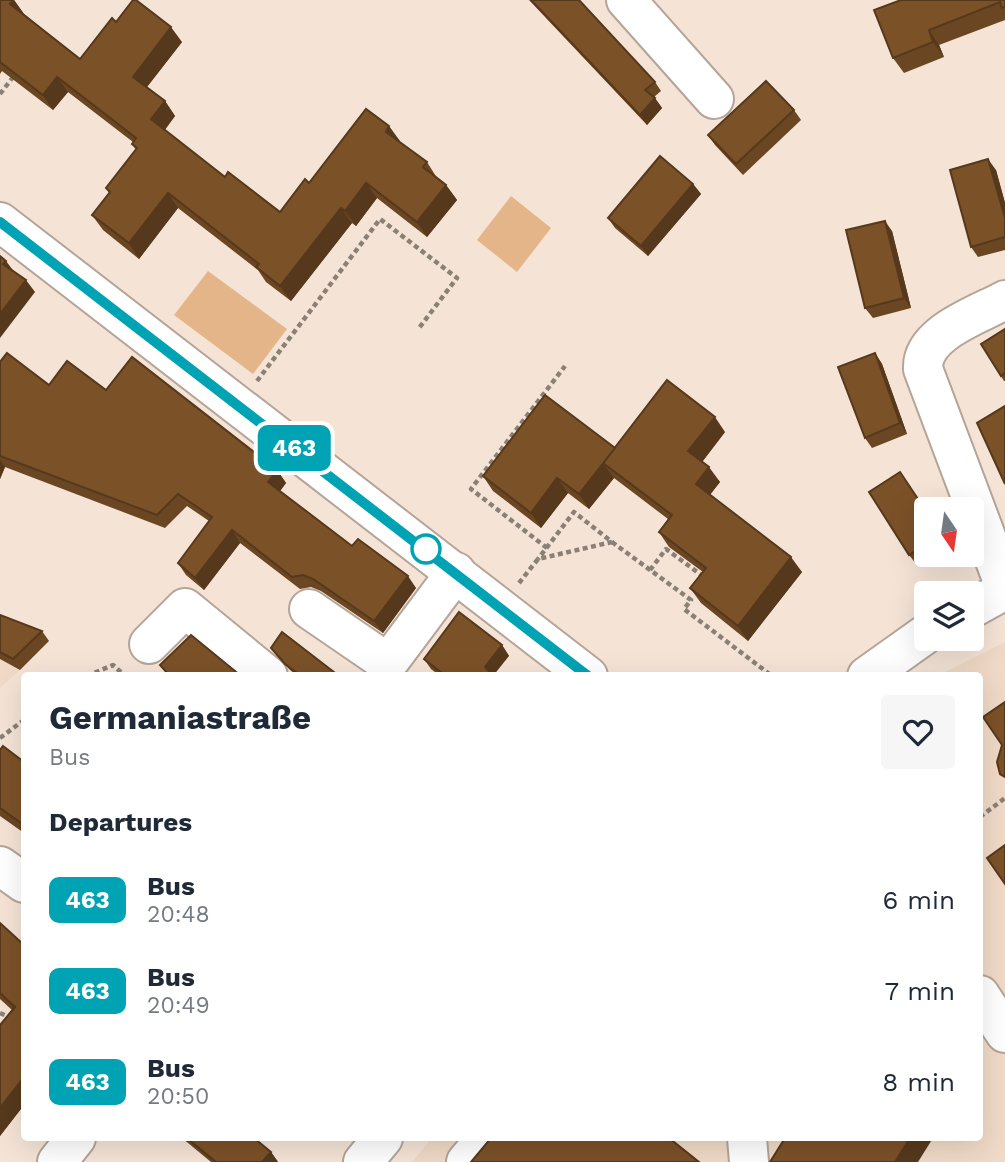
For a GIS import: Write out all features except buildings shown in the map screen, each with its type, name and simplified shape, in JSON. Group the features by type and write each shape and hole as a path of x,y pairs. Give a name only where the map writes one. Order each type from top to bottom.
{"street":[{"path":"646,7 715,99"},
{"path":"0,222 583,672"},
{"path":"984,601 1005,588 923,369 922,356 937,339 1005,300"},
{"path":"309,609 379,657 391,659 456,572"},
{"path":"149,644 185,608 263,672"},
{"path":"873,672 914,643"},
{"path":"0,866 21,881"},
{"path":"466,1162 484,1141"},
{"path":"747,1141 749,1162"}],"path":[{"path":"0,94 13,78"},
{"path":"254,385 380,219 457,278 419,328"},
{"path":"547,548 471,489 565,366"},
{"path":"517,587 574,512 691,600"},
{"path":"538,559 612,542"},
{"path":"650,570 666,549 706,579 684,609 767,672"},
{"path":"96,672 113,665 121,672"},
{"path":"0,738 21,722"},
{"path":"983,815 1005,798"},
{"path":"0,1013 12,1018"}],"shaded area":[{"path":"511,196 551,228 517,272 477,240"},
{"path":"208,271 287,329 253,374 174,315"},
{"path":"1005,642 1005,1162 412,1162 430,1141 983,1141 983,672 945,672"},
{"path":"0,659 20,670 0,688"}],"bus line":[{"name":"463","path":"0,222 583,672"}]}
